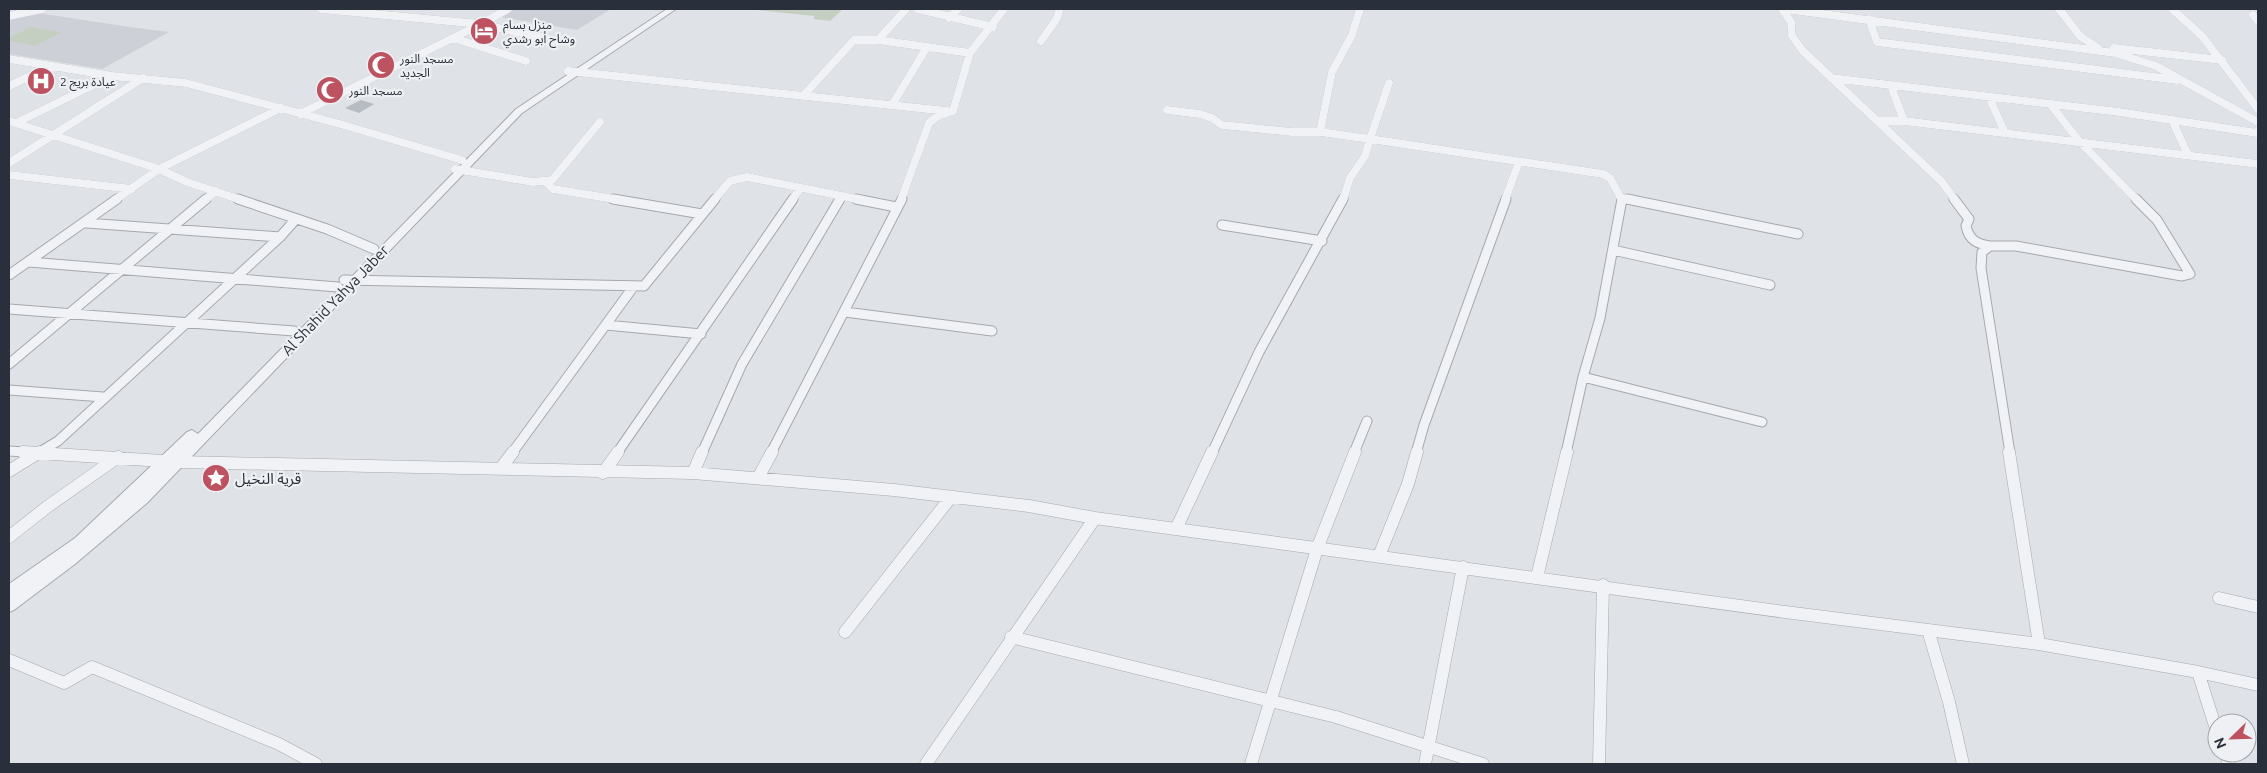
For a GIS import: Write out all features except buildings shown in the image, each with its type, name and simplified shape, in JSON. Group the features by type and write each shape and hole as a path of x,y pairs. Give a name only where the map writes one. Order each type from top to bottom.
{"street":[{"path":"9,16 42,9"},
{"path":"322,9 481,24 557,41"},
{"path":"300,114 508,9"},
{"name":"Al Shahid Yahya Jaber","path":"9,606 110,528 294,331 346,282 374,249 519,111 662,9"},
{"name":"Al Shahid Yahya Jaber","path":"573,71 672,9"},
{"path":"878,40 906,9"},
{"path":"918,9 992,27"},
{"path":"949,18 958,9"},
{"path":"953,111 970,54 1004,9"},
{"path":"1041,41 1056,20 1060,9"},
{"path":"1320,132 1332,72 1352,35 1360,9"},
{"path":"2051,105 2079,140 2157,220 2190,274 2182,276 2016,246 1977,244 1970,238 1966,226 1970,219 1942,182 1803,51 1792,36 1791,22 1784,9 1848,12 1869,19 2101,50 2156,66 2258,122"},
{"path":"2059,9 2080,36 2101,50"},
{"path":"2172,9 2202,36 2258,109"},
{"path":"415,17 422,10"},
{"path":"1869,19 1877,42 2184,81"},
{"path":"453,38 526,60"},
{"path":"803,96 854,40 878,40 970,54"},
{"path":"892,105 926,47"},
{"path":"2101,50 2109,47 2222,60"},
{"path":"9,59 112,76 186,83 300,114 460,166 534,182 552,180 600,122"},
{"path":"9,86 52,66"},
{"path":"573,71 953,111"},
{"path":"11,122 112,76"},
{"path":"9,163 143,78"},
{"path":"1831,78 2119,112 2257,133 2258,130"},
{"path":"1176,529 1259,352 1341,206 1350,178 1364,156 1389,83"},
{"path":"1892,86 1904,122"},
{"path":"1989,97 2005,133"},
{"path":"9,276 86,223 159,169 280,108"},
{"path":"1167,110 1200,114 1212,118 1222,125 1292,132 1302,130 1320,132 1603,174 1610,178 1622,198 1613,250 1600,318 1583,376 1555,506 1537,577"},
{"path":"758,478 846,312 896,207 907,189 920,144 929,123 938,116 953,111"},
{"path":"2172,120 2188,155"},
{"path":"1877,121 1904,122 2079,140 2258,164"},
{"path":"11,122 159,169 187,182 327,228 374,249"},
{"path":"1379,556 1408,484 1424,425 1519,162"},
{"name":"Al Shahid Yahya Jaber","path":"9,592 80,542 173,461 460,166"},
{"path":"9,175 132,190"},
{"path":"29,262 233,280 644,286 730,181 747,178 896,207"},
{"path":"546,182 553,189 702,214"},
{"path":"602,472 701,334 800,189"},
{"path":"9,364 216,191"},
{"path":"693,473 742,364 842,196"},
{"path":"1622,198 1798,234"},
{"path":"9,472 58,441 103,397 280,237 296,219"},
{"path":"86,223 280,237"},
{"path":"1222,225 1322,241"},
{"path":"1990,246 1982,252 1981,268 2039,644"},
{"path":"1613,250 1770,285"},
{"path":"501,468 634,286"},
{"path":"9,308 294,331"},
{"path":"846,312 992,330"},
{"path":"606,325 701,334"},
{"path":"1583,376 1762,422"},
{"path":"9,390 103,397"},
{"path":"1251,764 1268,702 1318,549 1367,421"},
{"path":"9,451 173,461 693,473 951,497 1029,506 1094,518 1318,549 1603,585 2039,644 2198,672 2258,685"},
{"path":"9,537 46,507 118,458"},
{"path":"845,632 951,497"},
{"path":"926,764 1094,518"},
{"path":"1425,764 1463,567"},
{"path":"1599,764 1603,585"},
{"path":"2219,598 2258,607"},
{"path":"1928,630 1949,702 1963,764"},
{"path":"1011,637 1268,702 1336,717 1483,764"},
{"path":"9,660 64,683 92,667 279,744 316,764"},
{"path":"2198,672 2211,713"}],"shaded area":[{"path":"515,9 611,9 577,30 501,17"},
{"path":"31,12 169,32 102,69 9,54 9,18"}],"green space":[{"path":"759,9 843,9 830,21 814,19 814,16"},
{"path":"31,27 62,32 35,46 9,41 9,38"}],"place":[{"name":"منزل بسام وشاح أبو رشدي","path":"484,31"},
{"name":"مسجد النور الجديد","path":"381,65"},
{"name":"عيادة بريج 2","path":"41,81"},
{"name":"مسجد النور","path":"330,90"},
{"name":"قرية النخيل","path":"216,478"}]}
